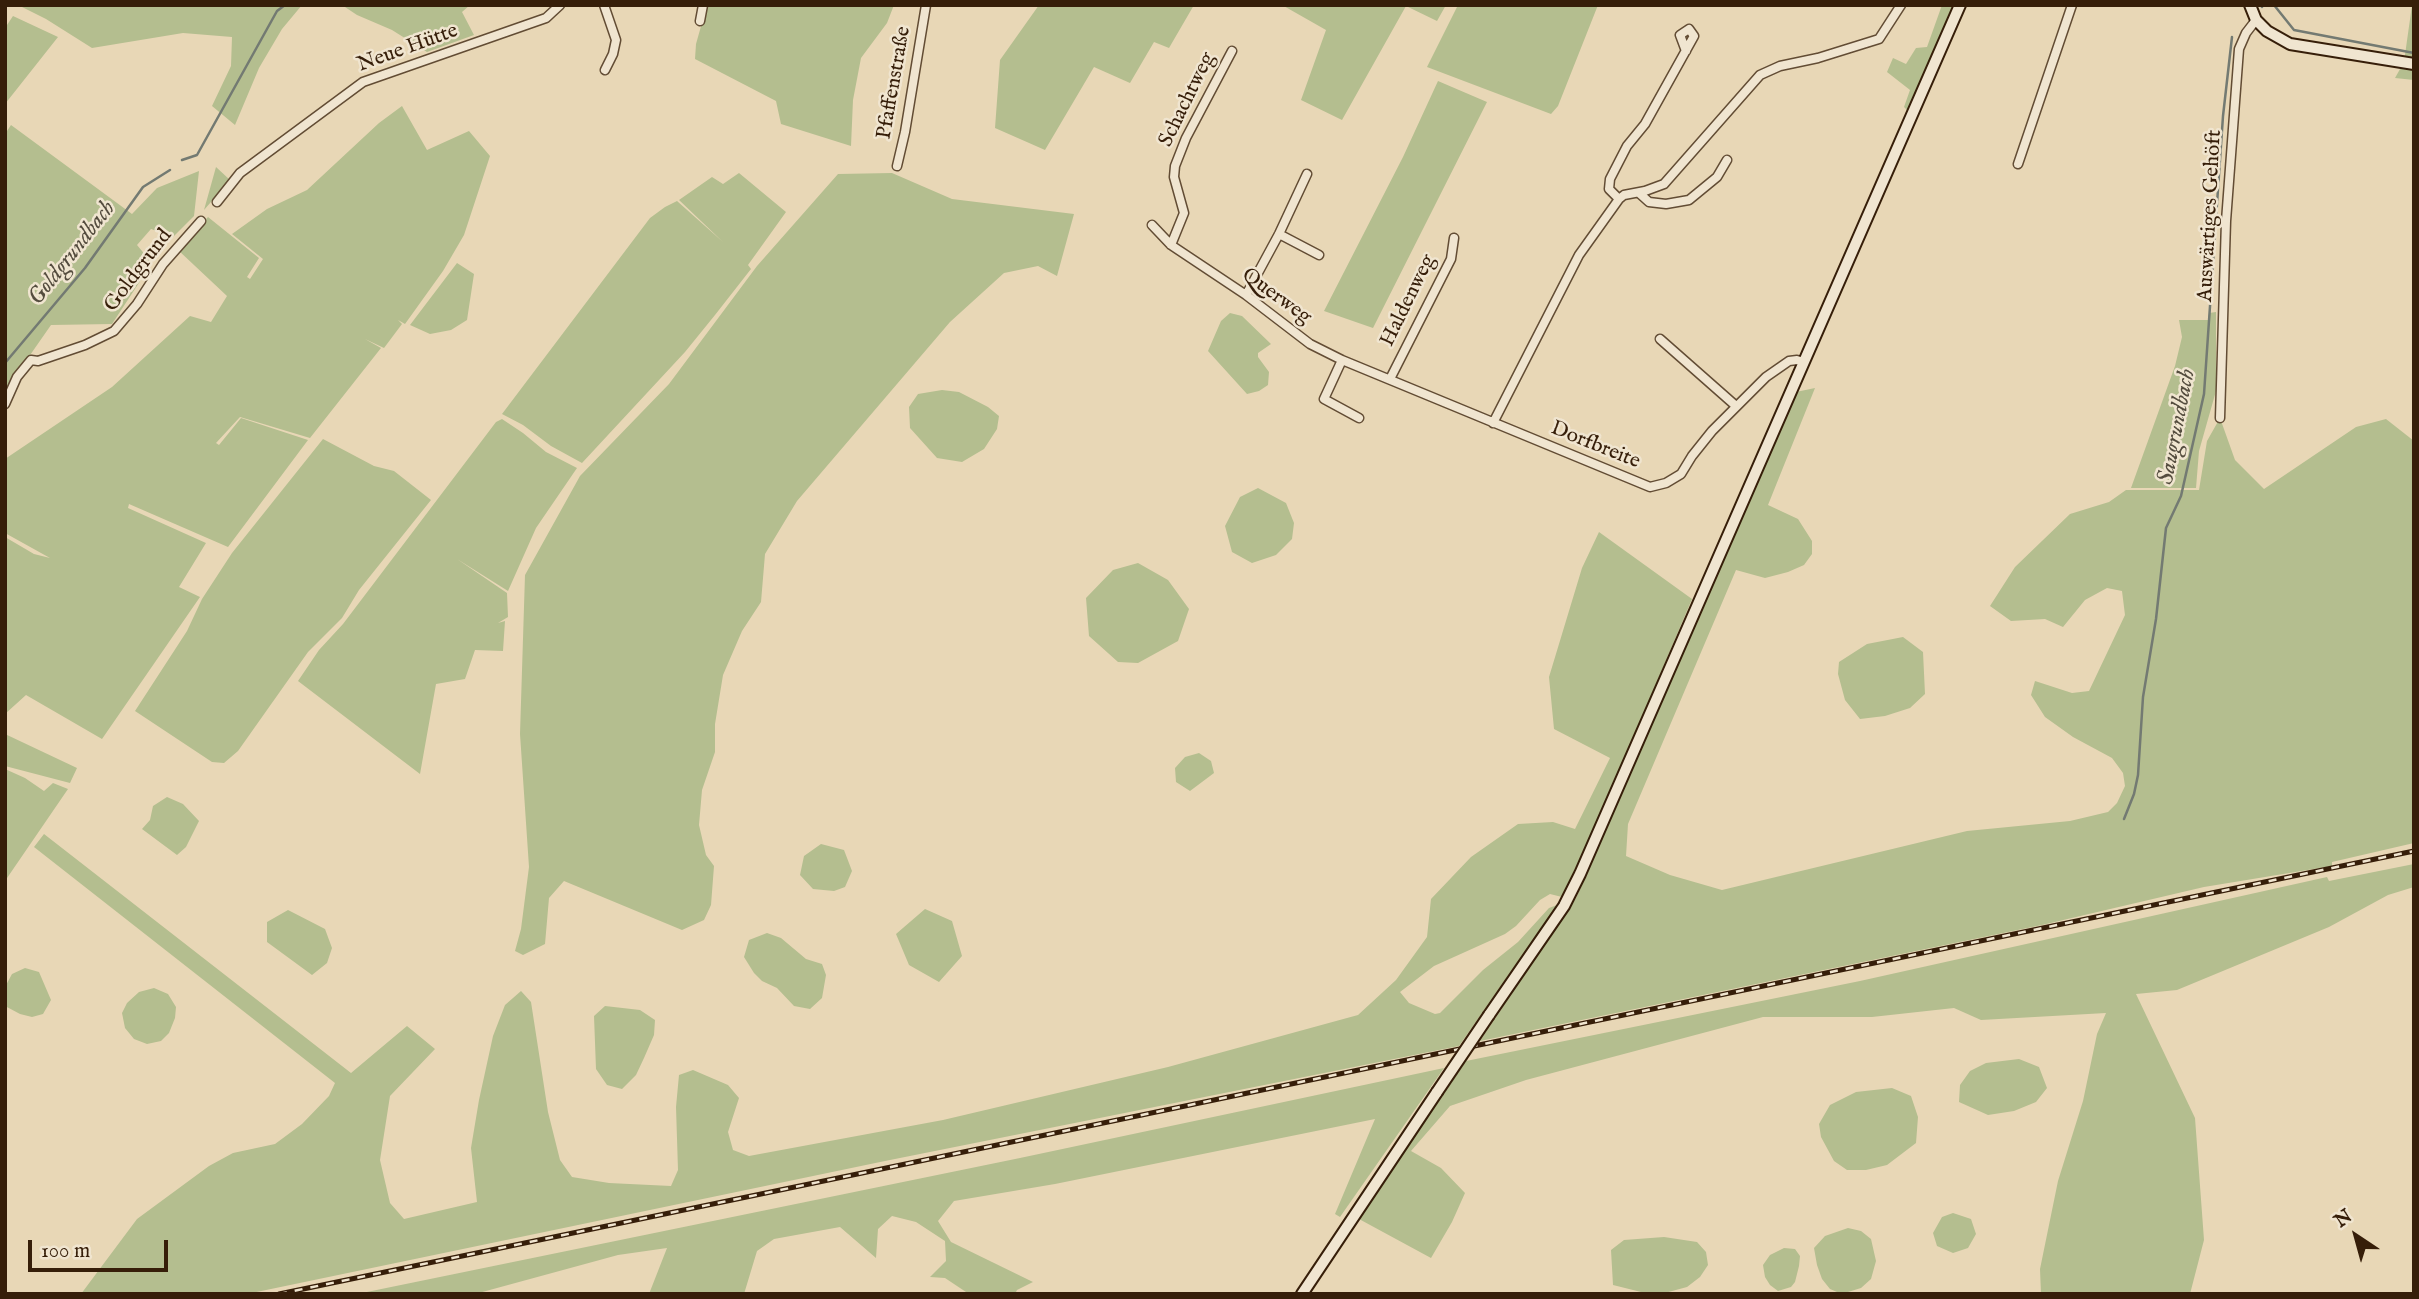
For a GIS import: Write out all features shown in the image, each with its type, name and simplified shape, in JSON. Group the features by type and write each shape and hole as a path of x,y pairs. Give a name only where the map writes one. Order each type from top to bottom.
{"main road":[{"path":"1302,1294 1563,906 1580,874 1960,5"},
{"path":"2250,5 2256,20 2267,31 2290,44 2414,64"}],"street":[{"name":"Neue Hütte","path":"217,202 240,173 363,82 547,18 560,5"},
{"path":"604,5 616,40 613,54 604,70"},
{"path":"700,21 703,5"},
{"name":"Pfaffenstraße","path":"897,166 926,5"},
{"path":"1493,423 1579,255 1619,199 1624,195 1664,184 1760,75 1780,66 1818,58 1879,39 1901,5"},
{"path":"2018,164 2072,5"},
{"name":"Auswärtiges Gehöft","path":"2220,418 2226,220 2239,49 2256,20"},
{"name":"Schachtweg","path":"1171,245 1184,213 1174,177 1175,166 1186,138 1232,51"},
{"path":"1619,199 1609,189 1610,179 1627,146 1645,124 1686,51"},
{"path":"1639,193 1649,202 1666,204 1689,200 1717,177 1727,160"},
{"path":"1246,295 1307,174"},
{"name":"Goldgrund","path":"5,404 17,377 31,360 50,357 114,331 137,304 163,264 201,221"},
{"name":"Querweg","path":"1152,225 1171,245 1246,295 1310,344 1390,379"},
{"path":"1279,234 1319,255"},
{"name":"Haldenweg","path":"1390,379 1451,259 1454,238"},
{"path":"1660,339 1736,406"},
{"path":"1342,360 1324,399 1359,418"},
{"name":"Dorfbreite","path":"1390,379 1650,486 1666,483 1681,474 1703,442 1736,406 1787,362 1804,362"}],"green space":[{"path":"18,5 302,5 282,29 259,68 235,125 212,106 231,66 232,37 183,33 92,48"},
{"path":"342,5 470,5 462,12 474,35 427,52 392,30 357,15"},
{"path":"707,5 894,5 887,23 861,58 853,100 851,146 781,124 776,101 695,59 696,44"},
{"path":"1039,5 1194,5 1169,48 1154,42 1130,83 1094,67 1045,150 995,128 1000,60"},
{"path":"1282,5 1446,5 1437,21 1406,6 1342,120 1301,100 1326,30"},
{"path":"1458,5 1598,5 1558,106 1551,114 1427,67"},
{"path":"1942,5 1953,5 1908,111 1904,107 1910,90 1887,72 1893,58 1906,64 1916,48 1927,47"},
{"path":"2412,5 2414,80 2395,78 2404,62"},
{"path":"13,16 58,37 5,104 5,28"},
{"path":"1438,81 1487,102 1373,328 1324,311 1403,157"},
{"path":"402,106 427,150 469,131 490,156 464,235 443,271 405,324 398,320 402,324 384,348 365,339 381,348 310,438 240,417 216,443 219,445 241,418 308,440 228,547 129,504 128,508 206,543 179,587 200,597 102,739 26,695 5,714 5,537 34,554 50,558 5,533 5,459 112,387 190,316 211,322 227,296 178,250 208,217 259,258 247,277 250,279 263,259 232,234 267,209 307,190 379,123"},
{"path":"11,125 132,214 157,188 199,171 194,216 173,237 151,229 137,245 152,263 112,324 51,325 5,391 5,134"},
{"path":"216,167 230,180 204,210"},
{"path":"739,173 786,212 748,265 751,269 685,352 582,463 502,414 650,218 677,201 723,242 679,200 712,177 723,184"},
{"path":"892,173 952,199 1074,214 1057,276 1038,266 1004,273 950,322 797,501 765,554 761,602 742,631 723,675 715,724 715,752 702,790 699,825 706,855 714,866 711,905 704,920 682,930 564,881 549,898 545,944 523,955 515,951 521,929 529,867 520,734 525,575 580,476 669,384 757,266 838,174"},
{"path":"457,263 474,274 467,320 451,330 430,334 410,325"},
{"path":"2216,312 2216,391 2199,451 2196,488 2131,488 2175,366 2182,337 2179,320 2208,320 2209,313"},
{"path":"1230,313 1242,316 1271,344 1258,353 1269,372 1268,385 1259,391 1247,394 1208,351 1221,321"},
{"path":"1815,388 1768,505 1798,519 1812,541 1812,554 1804,565 1765,578 1736,570 1628,824 1626,856 1670,875 1722,890 1967,831 2070,821 2108,812 2117,803 2125,786 2123,773 2112,758 2073,737 2045,717 2031,695 2035,681 2072,693 2089,691 2125,615 2122,591 2107,588 2085,600 2063,627 2045,619 2011,621 1990,606 2015,567 2070,514 2109,502 2126,490 2199,490 2207,441 2220,418 2235,460 2264,489 2356,427 2386,419 2414,441 2414,843 2332,862 2332,866 2204,887 2042,925 1480,1041 1576,898 1796,392"},
{"path":"942,390 959,392 999,416 997,429 984,449 962,462 937,458 910,428 909,407 918,394"},
{"path":"502,419 546,452 577,468 536,528 508,591 457,559 507,593 508,617 498,623 505,621 503,651 475,650 465,679 436,684 420,774 298,681 319,650 343,624 496,422"},
{"path":"323,439 374,466 394,471 431,500 359,590 342,618 308,652 238,751 224,763 212,762 135,711 187,631 202,599 232,553"},
{"path":"1258,488 1286,503 1294,523 1292,539 1276,555 1252,563 1232,552 1225,526 1240,497"},
{"path":"1599,532 1692,599 1600,816 1562,897 1550,894 1540,900 1505,934 1434,966 1400,992 1409,1003 1435,1014 1440,1013 1483,970 1518,942 1549,908 1557,905 1459,1046 885,1161 247,1294 81,1294 137,1219 209,1166 233,1153 275,1144 302,1124 329,1096 335,1083 34,847 44,834 351,1073 407,1026 435,1049 390,1096 380,1160 390,1203 404,1219 477,1202 471,1148 479,1100 493,1036 505,1005 521,991 531,1002 548,1112 560,1160 572,1177 609,1183 671,1186 678,1170 676,1107 679,1075 693,1070 728,1085 739,1098 728,1132 733,1150 749,1156 943,1120 1168,1067 1358,1015 1396,980 1427,937 1431,899 1471,857 1518,824 1553,822 1575,829 1610,758 1554,729 1549,677 1582,568"},
{"path":"1138,563 1168,580 1189,609 1178,641 1138,663 1118,662 1089,636 1086,598 1113,570"},
{"path":"1903,637 1923,652 1925,694 1910,708 1885,716 1860,719 1845,700 1838,674 1839,662 1867,644"},
{"path":"5,734 77,768 70,783 5,766"},
{"path":"1199,753 1211,761 1214,773 1190,791 1176,782 1175,768 1185,757"},
{"path":"5,769 44,791 53,783 68,789 5,881"},
{"path":"167,797 183,804 199,821 186,847 177,855 142,829 150,820 153,806"},
{"path":"821,844 844,850 852,871 845,887 834,891 813,889 800,875 804,856"},
{"path":"2414,864 2414,887 2388,895 2329,927 2177,990 2136,994 2195,1118 2204,1240 2190,1294 2041,1294 2040,1269 2058,1181 2083,1101 2097,1034 2106,1013 1981,1020 1954,1008 1872,1017 1763,1017 1526,1080 1450,1106 1411,1151 1441,1168 1465,1193 1431,1258 1359,1219 1466,1061 1860,981 2327,877 2329,881"},
{"path":"925,909 952,921 962,956 939,982 909,965 896,934"},
{"path":"288,910 325,929 332,948 327,963 312,975 267,942 267,922"},
{"path":"767,933 781,938 806,959 822,964 826,975 822,998 810,1009 794,1006 777,988 762,981 744,957 749,940"},
{"path":"25,968 39,972 51,1000 43,1014 32,1017 5,1006 5,987 12,974"},
{"path":"154,988 168,994 176,1007 175,1018 169,1033 161,1041 147,1044 134,1039 125,1028 122,1013 127,1003 139,992"},
{"path":"605,1006 640,1010 655,1020 654,1035 636,1075 622,1089 607,1085 596,1069 594,1016"},
{"path":"2019,1059 2039,1067 2047,1088 2036,1102 2014,1111 1988,1115 1959,1102 1960,1085 1970,1071 1986,1063"},
{"path":"1444,1068 1340,1217 1335,1214 1375,1119 1055,1184 954,1201 938,1221 951,1242 1033,1282 1017,1290 1015,1294 969,1294 945,1278 930,1277 946,1261 945,1241 916,1222 892,1216 878,1229 876,1258 840,1227 774,1239 757,1251 744,1294 649,1294 667,1248 618,1255 475,1294 357,1294 1020,1158"},
{"path":"1892,1088 1911,1096 1918,1117 1916,1143 1887,1165 1866,1170 1847,1170 1834,1161 1821,1137 1819,1124 1830,1105 1856,1092"},
{"path":"1953,1213 1971,1219 1976,1234 1968,1248 1953,1253 1937,1246 1933,1233 1942,1217"},
{"path":"1848,1228 1861,1231 1871,1239 1876,1261 1871,1279 1861,1288 1837,1292 1830,1289 1822,1279 1814,1248 1825,1236"},
{"path":"1664,1237 1697,1242 1706,1252 1708,1265 1700,1277 1687,1287 1661,1294 1649,1294 1613,1285 1611,1250 1624,1240"},
{"path":"1784,1248 1795,1249 1800,1256 1799,1266 1791,1287 1778,1291 1765,1277 1763,1265 1770,1255"}],"waterway":[{"name":"Goldgrundbach","path":"182,160 197,155 277,11 285,5"},
{"path":"2274,5 2294,30 2414,53"},
{"name":"Saugrundbach","path":"2124,819 2138,775 2143,697 2156,619 2166,528 2181,496 2204,394 2223,116 2232,37"},
{"name":"Goldgrundbach","path":"5,363 85,268 143,187 170,170"}],"railway":[{"path":"279,1294 2414,851"}]}
